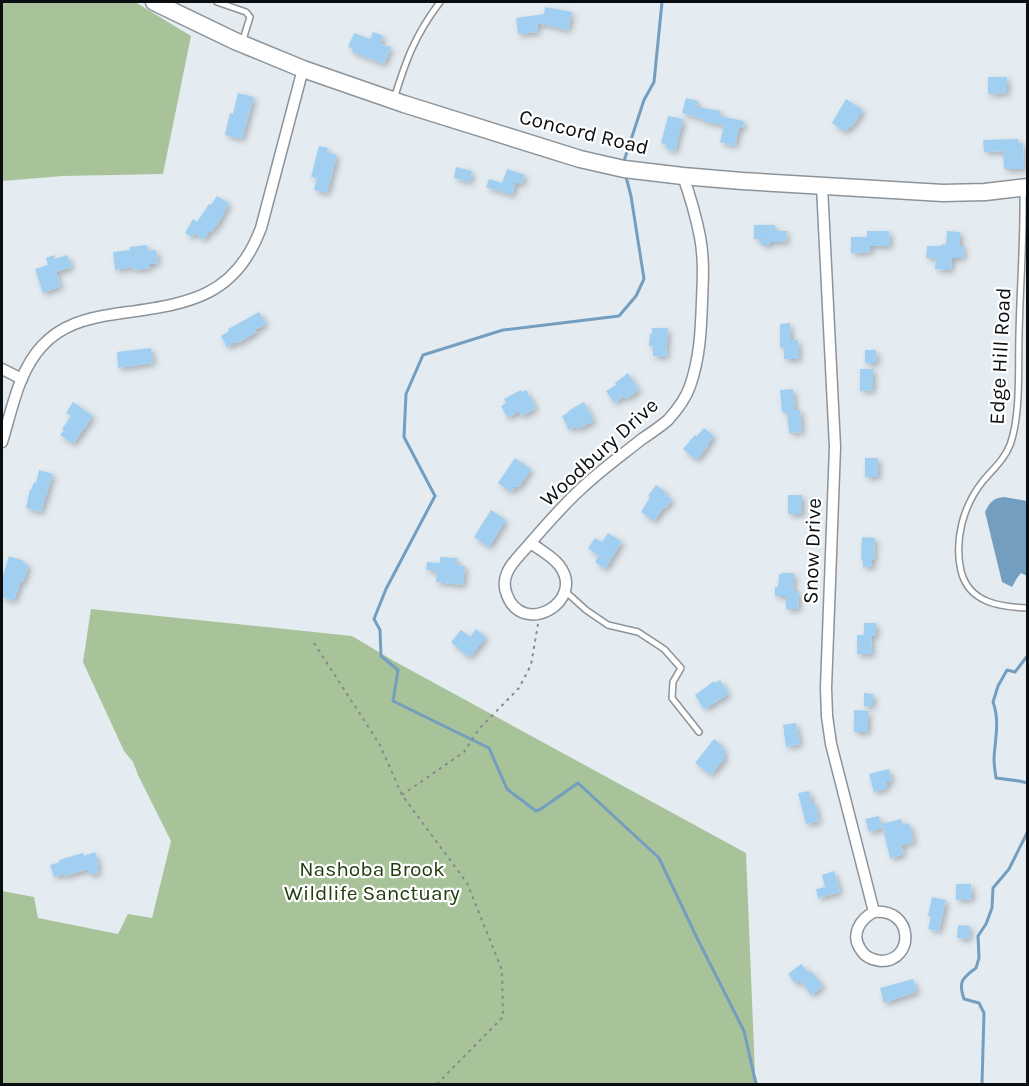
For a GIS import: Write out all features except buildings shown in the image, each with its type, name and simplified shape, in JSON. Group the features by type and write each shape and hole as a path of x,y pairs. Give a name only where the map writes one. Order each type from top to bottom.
{"main road":[{"name":"Concord Road","path":"154,2 242,44 303,69 394,101 580,159 624,169 683,176 943,193 1025,188"}],"street":[{"path":"2,442 22,379 34,357 50,338 70,325 92,318 162,307 194,299 217,287 237,270 256,242 261,228 303,69"},
{"name":"Woodbury Drive","path":"539,614 522,612 509,600 504,582 511,565 581,489 667,421 690,387 698,356 702,325 704,266 694,209 683,176"},
{"name":"Snow Drive","path":"822,186 835,447 826,688 827,716 831,744 874,912"},
{"path":"2,369 22,379"},
{"path":"531,543 559,566 564,574 565,591 561,600 548,612 539,614"},
{"path":"874,912 890,913 903,924 905,932 903,948 891,959 883,961 867,957 858,944 857,928 861,921 874,912"}],"lane":[{"path":"217,2 246,12 250,17 242,44"},
{"path":"394,101 411,47 440,2"},
{"name":"Edge Hill Road","path":"1025,188 1015,423 1011,443 1005,457 972,496 965,512 958,549 966,586 980,598 1012,608 1028,608"},
{"path":"565,591 586,610 608,625 638,632 664,649 681,668 674,682 672,698 699,732"}],"path":[{"path":"402,795 464,752 479,729 519,688 531,664 539,614"},
{"path":"314,643 380,745 402,795 467,883 502,970 503,1017 437,1084"}],"green space":[{"path":"2,2 135,2 191,36 163,174 63,176 2,181"},
{"name":"Nashoba Brook Wildlife Sanctuary","path":"91,609 352,636 746,853 755,1074 758,1084 2,1084 2,891 34,897 38,918 118,934 128,914 152,918 171,841 133,762 124,751 83,662"}],"water":[{"path":"1004,497 1027,501 1027,576 1021,573 1012,587 1002,582 985,512 992,501"}],"waterway":[{"path":"624,161 644,100 654,82 662,2"},
{"path":"626,177 644,279 636,296 619,316 503,330 423,355 406,394 404,437 435,496 386,589 374,619 380,630 381,656 398,670 393,701 489,748 507,789 536,811 578,783 659,858 744,1031 756,1084"},
{"path":"1028,655 1015,672 1007,670 998,686 993,702 997,723 994,759 996,778 1028,783"},
{"path":"982,1084 984,1013 979,1003 964,999 961,984 964,978 976,968 979,958 978,936 992,908 993,888 1009,869 1028,831"}]}
